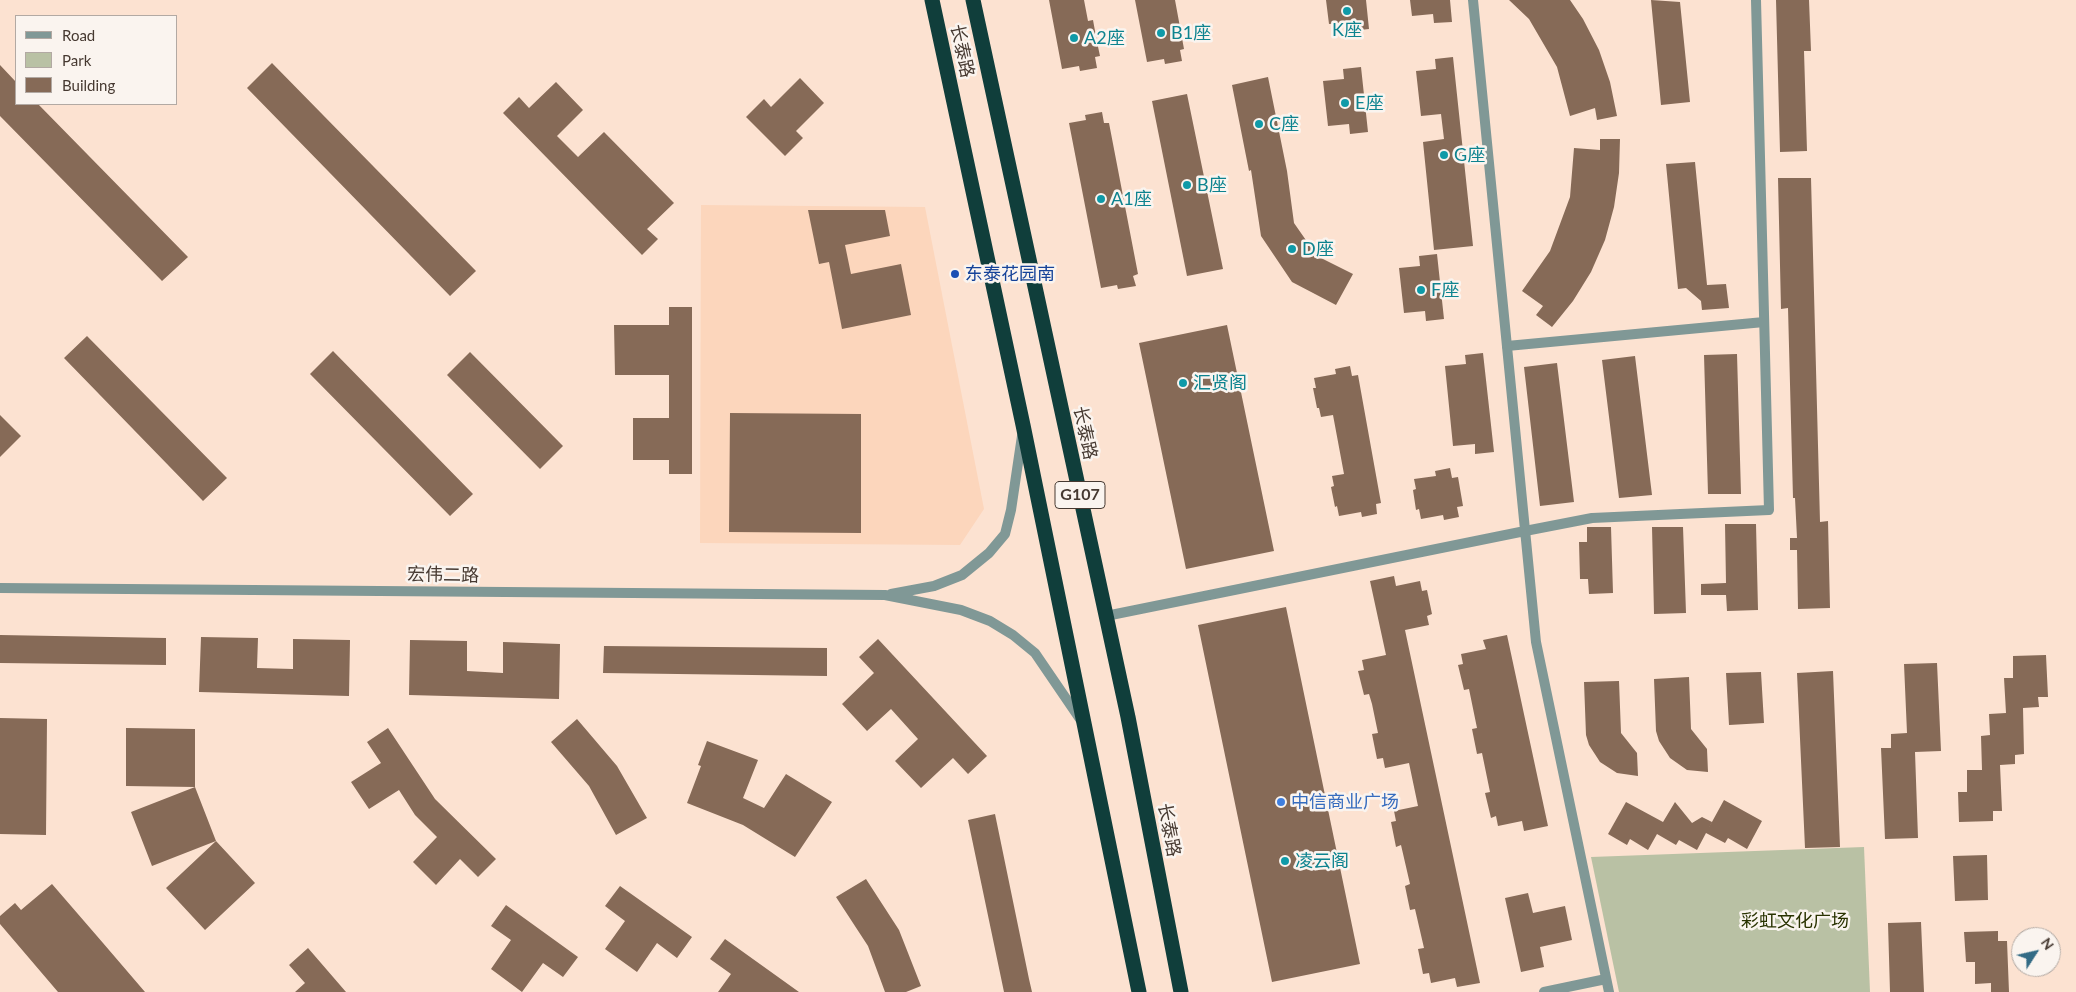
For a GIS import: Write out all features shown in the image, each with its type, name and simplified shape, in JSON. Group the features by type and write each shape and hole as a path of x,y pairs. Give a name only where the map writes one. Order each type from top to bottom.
{"highway":[{"name":"长泰路","path":"932,0 1023,425 1139,992"},
{"name":"长泰路","path":"973,0 1128,717 1181,992"}],"street":[{"path":"1473,0 1536,642 1608,992"},
{"path":"1106,616 1592,518 1769,510 1756,0"},
{"path":"1507,346 1764,322"},
{"path":"886,595 934,586 962,575 990,553 1004,534 1012,510 1023,425"},
{"name":"宏伟二路","path":"0,588 886,595"},
{"path":"886,595 961,610 990,621 1014,634 1035,653 1083,722"},
{"path":"1544,992 1606,979"}],"shaded area":[{"path":"701,205 925,207 984,509 960,545 700,543"}],"green space":[{"name":"彩虹文化广场","path":"1864,847 1870,992 1619,992 1591,857"}],"building":[{"name":"A2座","path":"1049,0 1084,0 1088,21 1093,20 1100,56 1095,57 1097,68 1080,71 1079,66 1062,69"},
{"name":"B1座","path":"1135,0 1175,0 1184,49 1180,50 1182,61 1165,64 1164,59 1147,62"},
{"name":"K座","path":"1326,0 1366,0 1369,29 1351,31 1350,22 1329,24"},
{"path":"1410,0 1450,0 1452,22 1434,23 1433,14 1412,16"},
{"path":"1509,0 1570,0 1583,19 1599,50 1610,82 1617,116 1597,120 1595,108 1570,116 1557,67 1529,19"},
{"path":"1651,0 1680,2 1690,102 1661,105"},
{"path":"1776,0 1809,0 1811,51 1804,51 1807,151 1780,152"},
{"name":"G座","path":"1453,57 1473,246 1434,250 1423,142 1444,139 1441,114 1421,116 1416,71 1436,69 1435,59"},
{"path":"272,63 476,271 450,296 247,88"},
{"path":"0,65 15,81 15,105 39,105 188,257 162,281 0,116"},
{"name":"E座","path":"1361,67 1368,132 1350,134 1349,124 1328,126 1323,81 1344,79 1343,69"},
{"path":"1268,77 1287,171 1294,223 1317,256 1353,274 1336,305 1292,282 1261,236 1251,170 1249,171 1232,85"},
{"path":"800,78 824,103 796,131 803,138 785,156 746,117 764,99 771,107"},
{"path":"556,82 583,110 557,136 578,157 604,132 674,203 647,229 658,239 642,255 503,113 519,97 529,108"},
{"name":"B座","path":"1187,94 1223,269 1187,276 1152,101"},
{"name":"A1座","path":"1102,112 1104,123 1109,123 1138,274 1133,276 1136,286 1118,289 1117,285 1101,288 1069,123 1086,120 1085,115"},
{"path":"1600,139 1620,139 1619,173 1614,207 1605,240 1591,272 1573,301 1552,327 1536,315 1543,306 1522,291 1550,251 1570,197 1574,148 1600,150"},
{"path":"1695,162 1707,285 1726,284 1729,308 1702,310 1701,301 1686,288 1678,289 1666,164"},
{"path":"1778,178 1811,178 1820,522 1828,521 1830,608 1798,609 1797,550 1790,550 1790,538 1797,538 1795,498 1793,498 1788,308 1781,309"},
{"path":"808,210 885,210 890,236 845,245 851,274 901,264 911,315 842,329 829,262 819,264"},
{"name":"F座","path":"1437,254 1444,319 1426,321 1425,311 1404,313 1399,268 1420,266 1419,256"},
{"path":"669,307 692,307 692,474 669,474 669,460 633,460 633,418 669,418 669,375 615,375 614,325 669,325"},
{"path":"1227,325 1274,551 1186,569 1139,343"},
{"path":"87,336 227,478 203,501 64,358"},
{"path":"333,351 473,494 450,516 310,374"},
{"path":"470,352 563,446 540,469 447,375"},
{"path":"1483,353 1494,452 1475,454 1475,444 1453,446 1445,366 1466,364 1465,355"},
{"path":"1737,354 1741,494 1708,494 1704,355"},
{"path":"1635,356 1652,495 1619,498 1602,360"},
{"path":"1557,363 1574,502 1540,506 1524,367"},
{"path":"1350,366 1352,376 1358,375 1381,503 1376,504 1377,514 1362,517 1361,512 1339,516 1337,506 1335,507 1331,487 1334,486 1332,476 1344,474 1333,415 1321,417 1313,388 1316,388 1314,378 1336,374 1335,369"},
{"path":"730,413 861,414 861,533 729,532"},
{"path":"0,415 21,436 0,457"},
{"path":"1450,468 1452,478 1458,477 1463,506 1457,507 1459,517 1444,520 1443,515 1421,519 1419,509 1416,510 1413,490 1416,489 1414,479 1436,476 1435,471"},
{"path":"1725,524 1756,524 1758,610 1727,611 1726,595 1701,595 1701,584 1726,583"},
{"path":"1587,527 1611,527 1613,593 1589,594 1588,579 1580,579 1579,542 1587,542"},
{"path":"1652,527 1683,527 1686,613 1654,614"},
{"path":"1394,576 1396,586 1420,581 1422,591 1427,590 1432,614 1427,616 1429,625 1405,630 1480,983 1457,987 1455,978 1431,983 1429,973 1423,974 1418,949 1424,948 1415,909 1410,910 1405,886 1410,884 1401,845 1396,847 1391,822 1396,821 1394,811 1418,806 1409,763 1385,768 1383,758 1377,759 1372,734 1378,733 1372,704 1369,694 1364,695 1358,671 1364,670 1362,660 1386,655 1370,581"},
{"name":"中信商业广场","path":"1286,607 1360,964 1272,982 1198,625"},
{"path":"0,635 166,638 166,665 0,663"},
{"path":"1507,635 1548,826 1524,831 1522,821 1498,826 1496,816 1491,818 1485,793 1490,792 1482,753 1477,754 1472,729 1477,728 1469,689 1464,690 1458,665 1463,664 1461,654 1486,649 1483,640"},
{"path":"201,637 258,638 257,668 293,669 293,639 350,640 349,696 199,692"},
{"path":"878,639 987,756 968,774 953,758 921,788 895,761 918,739 891,709 867,731 842,704 874,673 859,657"},
{"path":"410,640 467,641 467,671 503,673 503,642 560,644 559,699 409,695"},
{"path":"604,646 827,648 827,676 603,673"},
{"path":"2046,655 2048,697 2038,697 2039,707 2023,708 2024,754 2015,755 2015,764 2000,765 2002,811 1993,811 1993,821 1959,822 1958,792 1967,792 1967,770 1982,770 1981,736 1990,735 1989,714 2006,713 2004,678 2013,678 2013,656"},
{"path":"1937,663 1941,751 1915,752 1918,838 1885,839 1881,748 1891,748 1891,734 1907,733 1904,664"},
{"path":"1833,671 1840,847 1805,848 1797,673"},
{"path":"1761,672 1764,723 1729,725 1726,673"},
{"path":"1689,677 1691,729 1707,749 1708,772 1687,770 1670,758 1659,741 1656,731 1654,679"},
{"path":"1619,681 1621,733 1637,753 1638,776 1617,773 1600,762 1589,745 1586,735 1584,682"},
{"path":"0,718 47,719 46,835 0,834"},
{"path":"577,719 617,766 647,818 616,835 589,786 551,742"},
{"path":"126,728 195,729 195,787 126,786"},
{"path":"388,728 435,799 496,859 478,877 460,859 436,885 413,862 437,837 415,815 399,790 369,809 351,782 381,763 367,742"},
{"path":"707,741 758,760 743,798 764,808 786,774 832,802 795,857 743,825 687,803 701,766 698,765"},
{"path":"195,787 216,841 152,866 131,812"},
{"path":"1724,800 1762,821 1747,849 1728,838 1725,843 1706,833 1697,850 1679,840 1676,845 1657,834 1648,850 1630,839 1627,845 1608,834 1626,802 1663,822 1675,802 1692,823 1702,817 1712,822"},
{"path":"995,814 1032,992 1004,992 968,820"},
{"path":"216,841 255,883 205,930 166,888"},
{"path":"1987,855 1988,900 1955,901 1953,856"},
{"path":"866,879 899,930 921,986 906,992 885,992 868,946 836,897"},
{"path":"52,884 145,992 58,992 0,924 0,916 15,903 21,910"},
{"path":"620,886 692,937 677,958 657,943 637,972 605,949 625,921 605,906"},
{"path":"1528,893 1533,913 1565,906 1572,940 1540,947 1544,967 1521,972 1505,898"},
{"path":"506,905 578,957 563,977 543,963 522,992 491,969 511,940 491,926"},
{"path":"1921,922 1924,992 1890,992 1888,923"},
{"path":"1998,931 1998,941 2007,941 2009,992 1991,992 1991,983 1975,984 1975,962 1966,962 1964,932"},
{"path":"725,939 799,992 718,992 731,974 710,959"},
{"path":"308,948 346,992 295,992 305,983 289,965"}],"place":[{"name":"K座","path":"1347,11"},
{"name":"B1座","path":"1161,33"},
{"name":"A2座","path":"1074,38"},
{"name":"E座","path":"1345,103"},
{"name":"C座","path":"1259,124"},
{"name":"G座","path":"1444,155"},
{"name":"B座","path":"1187,185"},
{"name":"A1座","path":"1101,199"},
{"name":"D座","path":"1292,249"},
{"name":"东泰花园南","path":"955,274"},
{"name":"F座","path":"1421,290"},
{"name":"汇贤阁","path":"1183,383"},
{"name":"中信商业广场","path":"1281,802"},
{"name":"凌云阁","path":"1285,861"}]}
